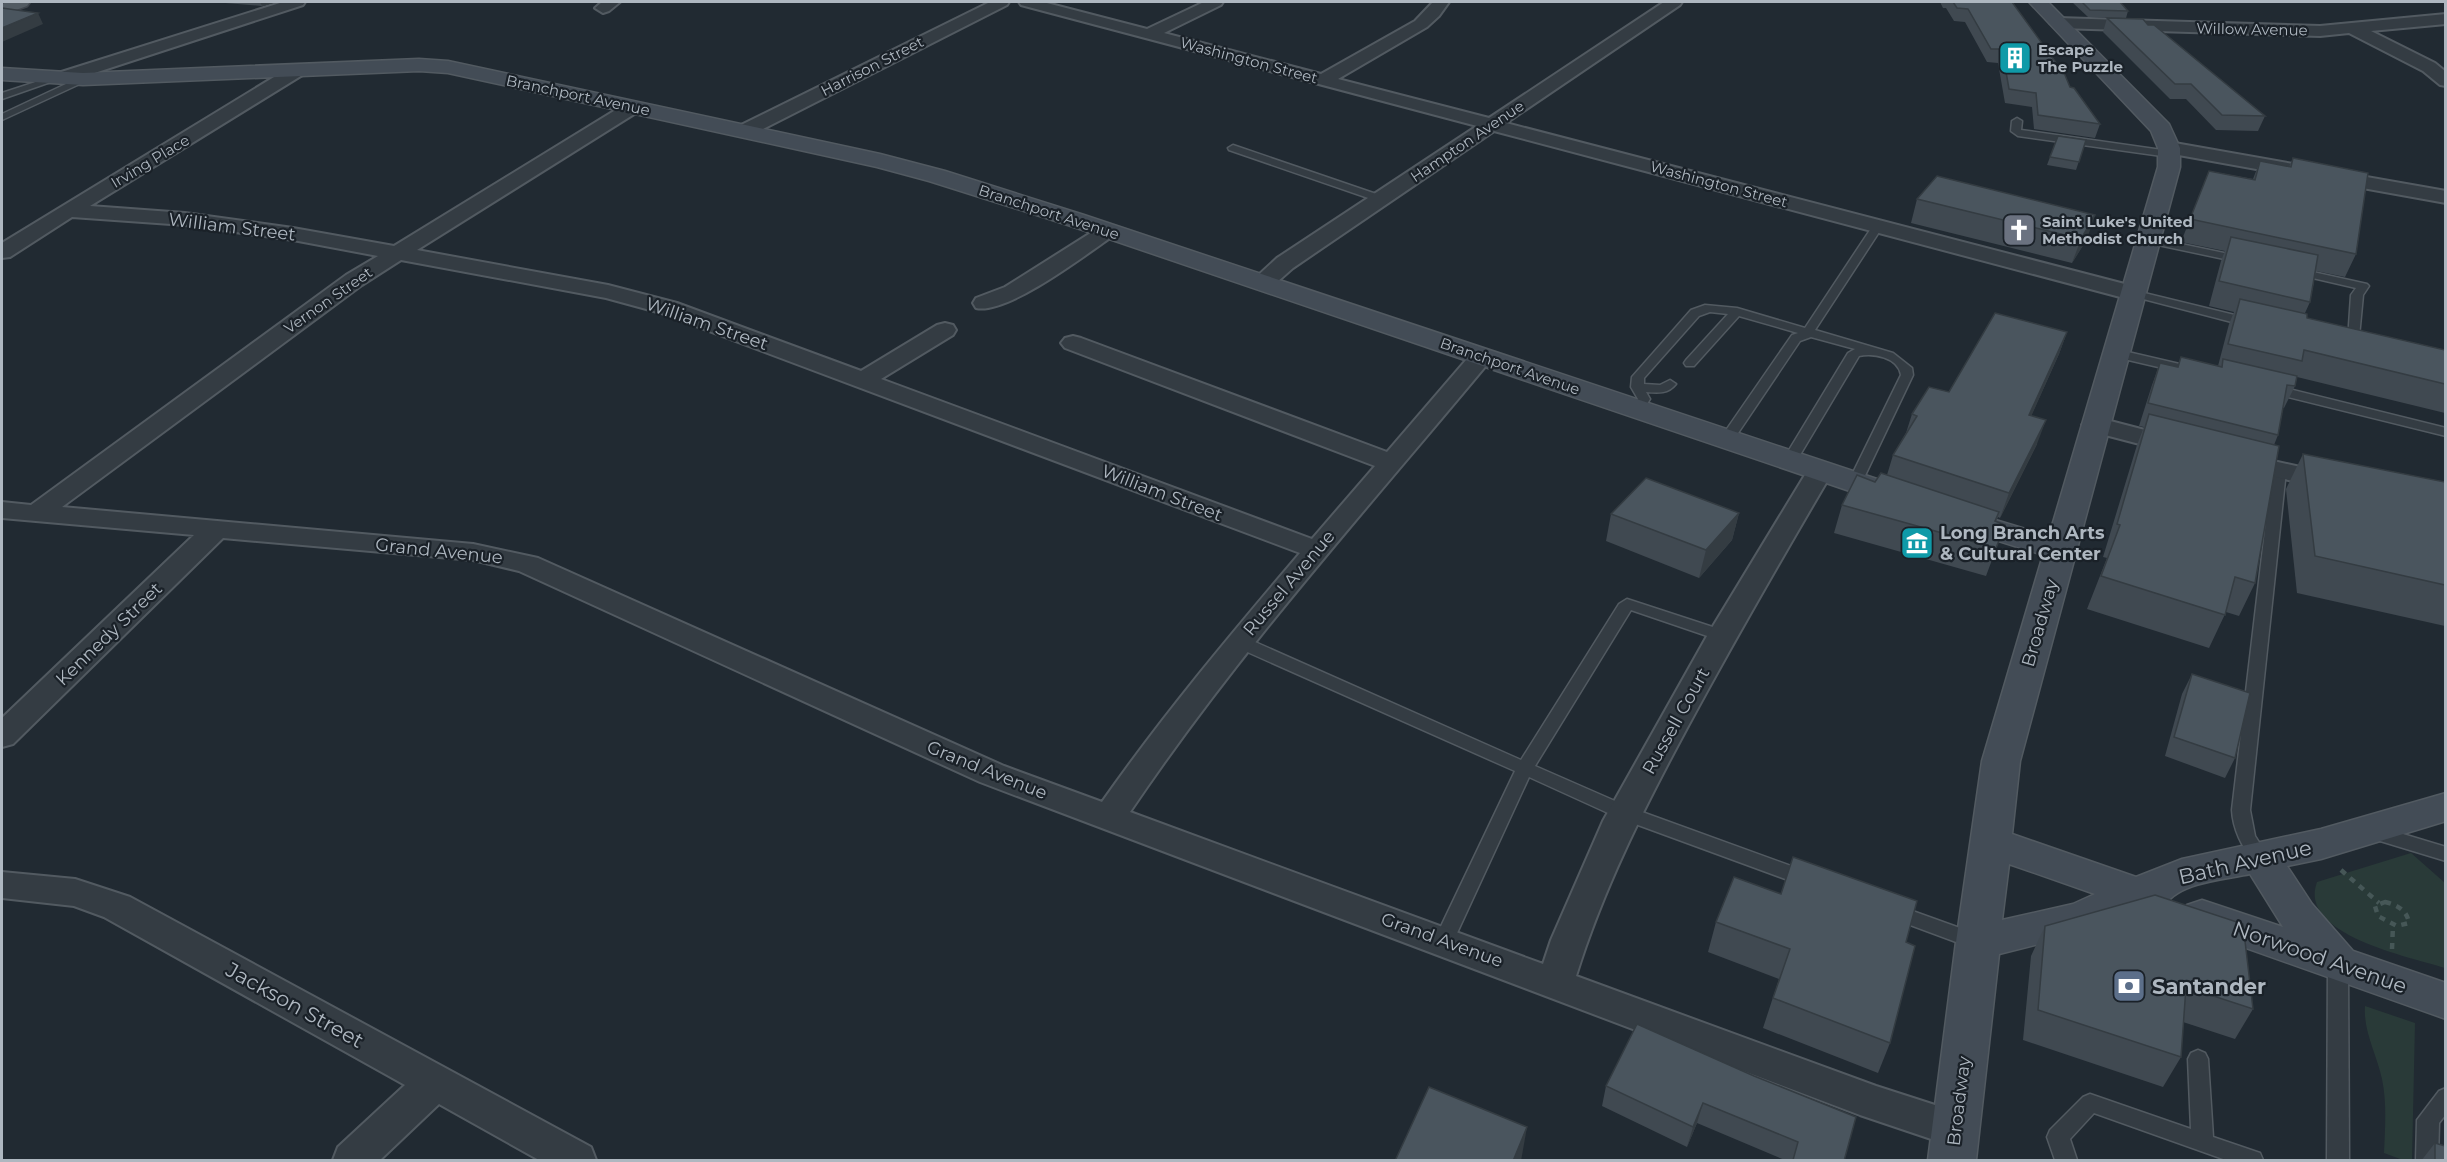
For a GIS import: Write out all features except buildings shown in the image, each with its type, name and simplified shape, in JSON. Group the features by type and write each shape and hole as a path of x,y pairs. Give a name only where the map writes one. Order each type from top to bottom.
{"main road":[{"path":"2,10 21,2"}],"street":[{"path":"67,78 297,2"},
{"name":"Harrison Street","path":"744,131 1001,2"},
{"name":"Washington Street","path":"1027,2 2132,292"},
{"path":"1149,34 1215,2"},
{"path":"1323,80 1421,24 1434,13 1441,2"},
{"name":"Hampton Avenue","path":"1262,282 1285,263 1674,2"},
{"path":"2038,2 2156,123 2169,151 2445,197"},
{"name":"Willow Avenue","path":"2058,23 2307,31 2353,29 2445,19"},
{"path":"2353,29 2429,67 2445,81"},
{"name":"Branchport Avenue","path":"2,74 67,78 418,65 448,67 744,131 937,176 1262,282 1480,357 1637,398 1727,440 2060,550"},
{"name":"Irving Place","path":"2,252 298,70"},
{"name":"Vernon Street","path":"36,513 310,310 633,107"},
{"name":"Broadway","path":"1954,1145 1977,942 2001,761 2169,167 2169,151"},
{"name":"William Street","path":"68,211 185,219 293,234 608,292 669,308 1317,550"},
{"path":"984,303 1013,292 1107,231"},
{"path":"863,380 945,330"},
{"path":"1073,343 1392,463"},
{"name":"Russel Avenue","path":"1109,818 1143,768 1240,642 1480,357"},
{"path":"2095,425 2279,471 2357,487"},
{"name":"Russell Court","path":"1556,982 1569,940 1625,813 1722,636 1820,471"},
{"name":"Grand Avenue","path":"2,510 473,552 520,561 970,764 1863,1099 1954,1145"},
{"name":"Kennedy Street","path":"2,736 215,530"},
{"name":"Bath Avenue","path":"1977,942 2037,930 2083,917 2182,874 2321,844 2445,807"},
{"name":"Norwood Avenue","path":"1991,842 2445,1001"},
{"path":"2260,858 2297,915 2338,963"},
{"name":"Jackson Street","path":"2,885 75,893 117,908 576,1161"},
{"path":"353,1161 434,1083"}],"lane":[{"path":"2,96 67,78"},
{"path":"2,117 67,78"},
{"path":"2017,121 2016,132 2020,134 2169,151"},
{"path":"1233,148 1381,199"},
{"path":"1727,440 1796,338 1807,334 1878,226"},
{"path":"2148,240 2259,264"},
{"path":"2282,268 2363,286 2356,295 2354,344 2339,343"},
{"name":"Washington Street","path":"2132,292 2267,326"},
{"path":"1670,384 1637,398 1638,377 1695,313 1709,308 1737,312 1807,334 1817,334 1851,348 1871,350 1900,362 1906,368 1907,375 1855,483"},
{"path":"1690,363 1737,312"},
{"path":"1790,460 1851,348"},
{"path":"2115,353 2216,376"},
{"path":"2261,386 2445,432"},
{"path":"2260,858 2245,836 2241,824 2241,810 2279,471"},
{"path":"1444,941 1524,770 1627,604 1722,636"},
{"path":"1240,642 1625,813 1826,886"},
{"path":"2368,830 2445,854"},
{"path":"1882,907 1977,942"},
{"path":"2338,963 2338,1161"},
{"path":"2198,1059 2203,1143"},
{"path":"2427,1161 2428,1120 2445,1097"},
{"path":"2066,1161 2058,1137 2090,1103 2252,1161"}],"path":[{"path":"2341,870 2379,903 2395,905 2408,915 2409,923 2405,926 2393,925 2378,916 2374,909 2379,903"},
{"path":"2392,956 2393,925"}],"shaded area":[{"path":"2411,853 2445,883 2445,968 2361,941 2340,930 2324,916 2315,900 2317,882"},
{"path":"2365,1006 2415,1023 2412,1160 2403,1160 2384,1153 2384,1088 2368,1034"}],"place":[{"name":"Escape The Puzzle","path":"2015,58"},
{"name":"Saint Luke's United Methodist Church","path":"2019,230"},
{"name":"Long Branch Arts & Cultural Center","path":"1917,543"},
{"name":"Santander","path":"2129,986"}]}
